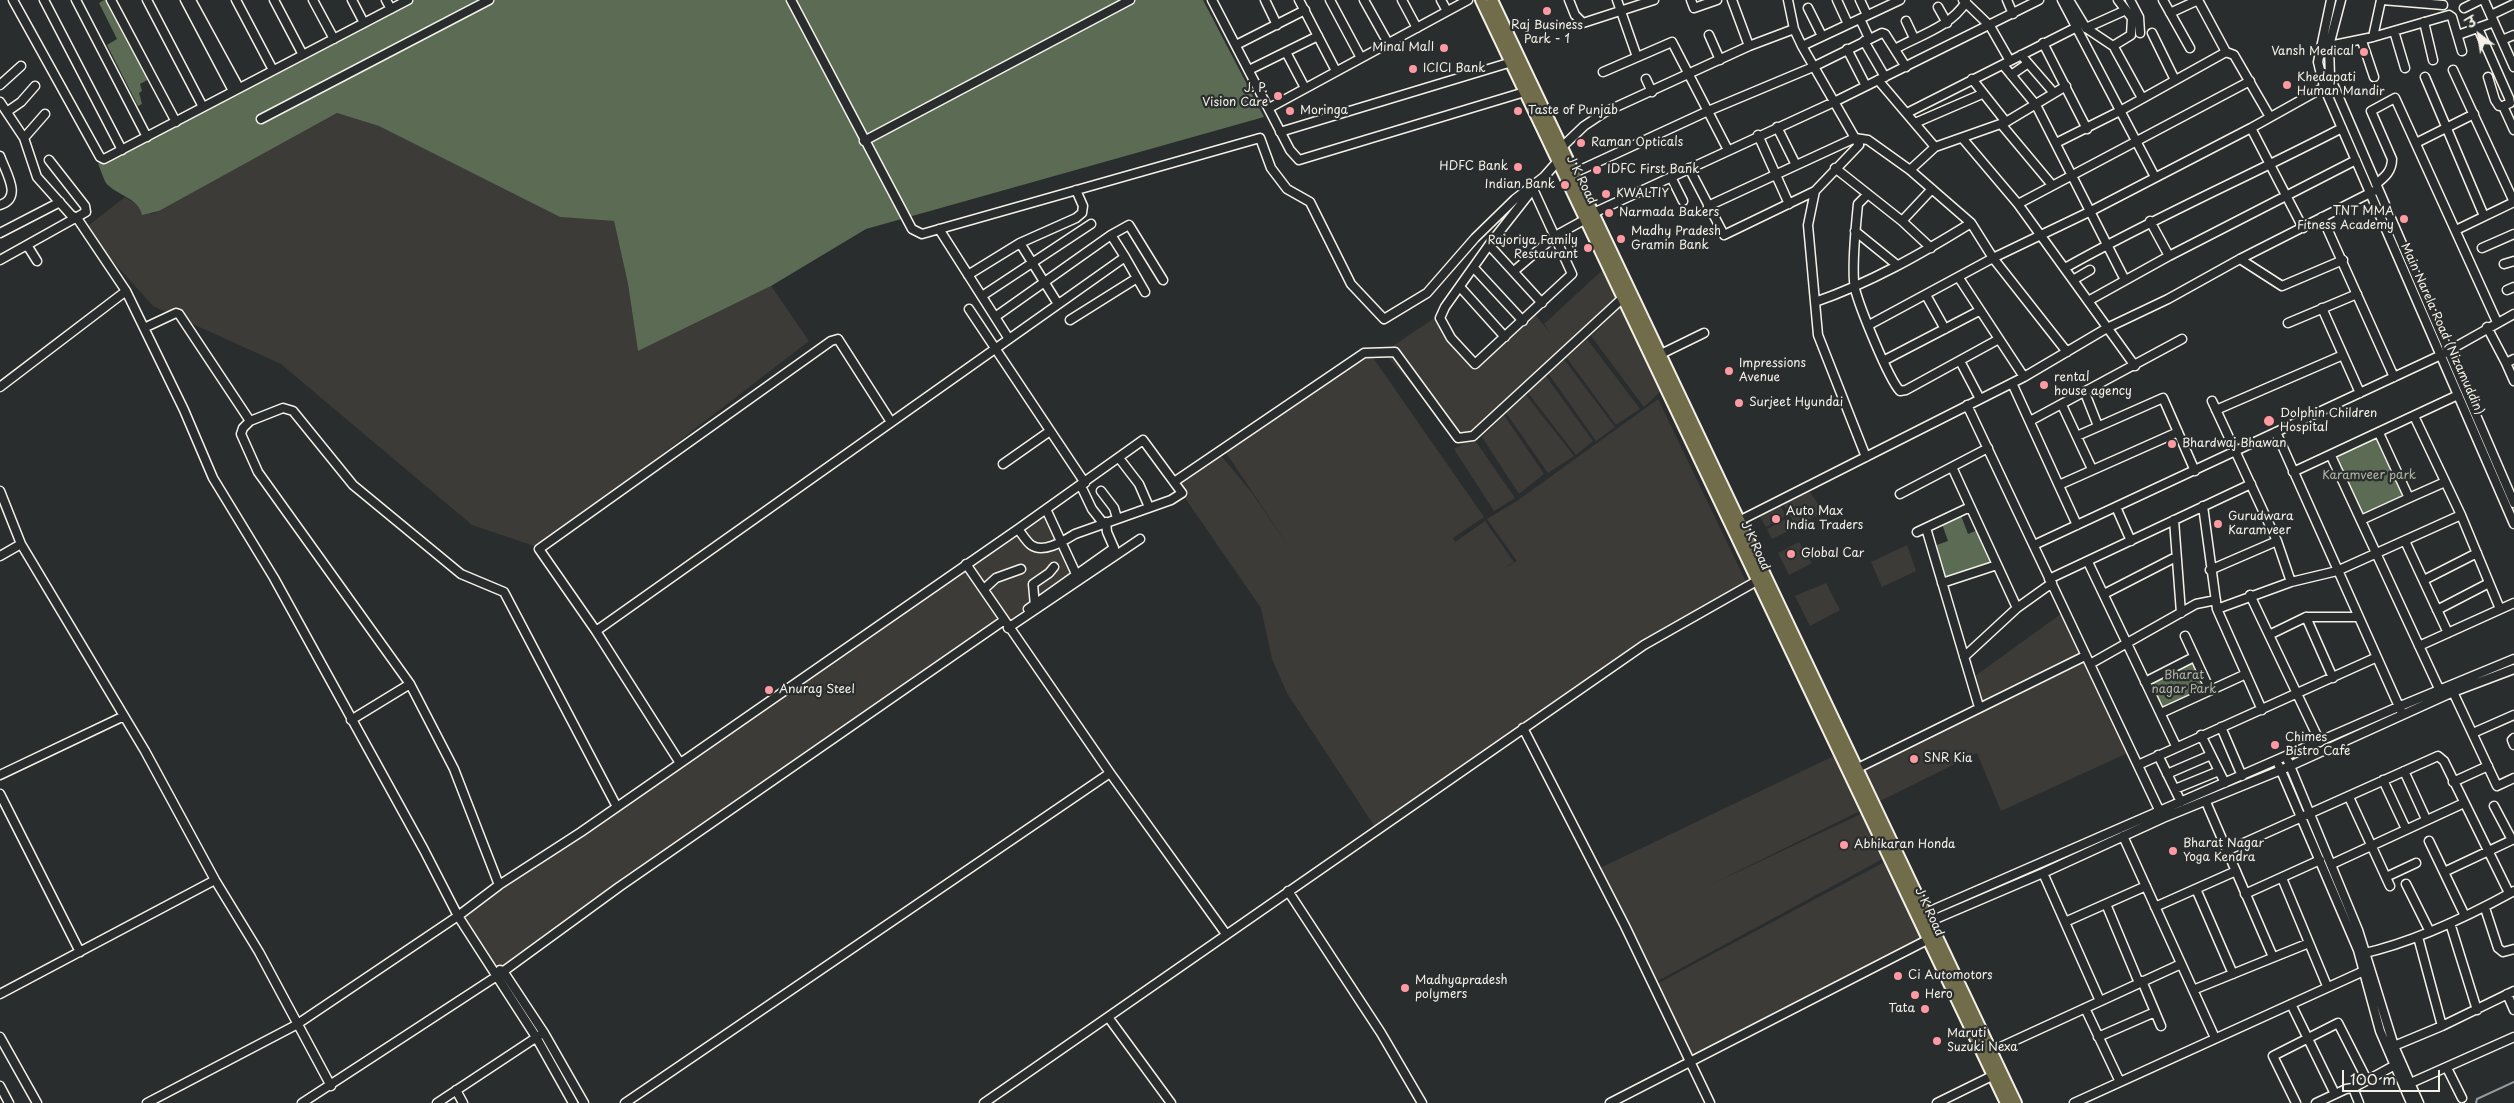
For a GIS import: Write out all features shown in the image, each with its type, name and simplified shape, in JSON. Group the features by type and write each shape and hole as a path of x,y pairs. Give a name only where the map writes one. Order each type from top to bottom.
{"main road":[{"name":"J K Road","path":"1481,0 1516,61"},
{"name":"J K Road","path":"1492,0 1558,161 1589,217 1627,294 1857,774 1997,1073 2016,1103"},
{"name":"J K Road","path":"1530,91 1576,172 1589,217"},
{"name":"J K Road","path":"1627,294 1661,354 1736,523"},
{"name":"J K Road","path":"1932,937 1992,1052 2006,1103"}],"street":[{"path":"13,0 100,157 107,158 408,0"},
{"path":"44,0 122,150"},
{"path":"76,0 147,137"},
{"path":"112,0 176,122"},
{"path":"147,0 202,107"},
{"path":"185,0 236,89"},
{"path":"191,0 236,89"},
{"path":"236,0 273,70"},
{"path":"274,0 302,54"},
{"path":"313,0 334,39"},
{"path":"352,0 364,23"},
{"path":"386,0 391,9"},
{"path":"260,118 489,0"},
{"path":"791,0 912,229 922,234 1260,138 1271,168 1287,189 1310,202 1351,284 1384,319 1427,293 1475,238 1515,199 1545,176"},
{"path":"864,141 1130,0"},
{"path":"1213,0 1252,70 1282,131"},
{"path":"1213,0 1299,160 1530,91"},
{"path":"1265,0 1277,25"},
{"path":"1300,0 1336,71"},
{"path":"1330,0 1361,58"},
{"path":"1364,0 1388,43"},
{"path":"1402,0 1417,28"},
{"path":"1441,0 1447,11"},
{"path":"1271,107 1468,0"},
{"path":"1569,0 1575,15 1583,23 1654,0"},
{"path":"1617,0 1638,57"},
{"path":"1691,0 1694,8 1716,0"},
{"path":"1732,0 1750,46"},
{"path":"1689,168 1724,235 1815,191 1859,144 1812,67 1794,29 1788,0"},
{"path":"1837,0 1848,24"},
{"path":"1860,0 1867,39 1882,78 1935,147"},
{"path":"1802,46 1864,17 1888,3 1900,0"},
{"path":"2007,0 2014,14"},
{"path":"1514,272 1555,236 1589,217 1758,135 1834,102 2039,0"},
{"path":"2068,0 2086,28 2113,46 2131,35 2132,18 2118,0"},
{"path":"2068,0 2077,28 2155,177"},
{"path":"2130,0 2139,17 2140,33"},
{"path":"2164,0 2190,48"},
{"path":"2170,13 2198,0 2226,52 2234,55 2270,117"},
{"name":"Main Narela Road (Nizamuddin)","path":"2331,0 2318,62 2324,87 2370,193 2514,503"},
{"name":"Main Narela Road (Nizamuddin)","path":"2341,0 2330,46 2330,77 2445,353 2458,395 2514,524"},
{"path":"2374,38 2382,0 2444,2 2442,17"},
{"path":"2464,8 2480,0"},
{"path":"2484,0 2514,66"},
{"path":"1895,49 1947,23 1958,15 1965,1 1990,26 2011,75 2036,105 2125,280"},
{"path":"2458,35 2478,28 2514,4"},
{"path":"1938,7 1947,23"},
{"path":"1808,8 1822,36"},
{"path":"1238,44 1305,10"},
{"path":"2086,28 2126,10"},
{"path":"2330,46 2374,38 2449,15 2452,17 2462,51"},
{"path":"1906,21 1914,38"},
{"path":"2424,22 2433,60"},
{"path":"1907,113 2043,43 2077,28"},
{"path":"2478,28 2510,103 2499,106 2495,100 2488,77"},
{"path":"1562,147 1584,126 1606,112 1750,46 1794,29"},
{"path":"2394,31 2405,68"},
{"path":"1576,172 1708,111 1812,67 1867,39 1884,33 1906,67"},
{"path":"2152,33 2175,80"},
{"path":"1709,35 1720,60"},
{"path":"2502,40 2514,35"},
{"path":"1252,70 1318,36"},
{"path":"2362,40 2374,77"},
{"path":"1603,72 1672,42 1728,150"},
{"path":"2043,43 2087,129"},
{"path":"1847,49 1866,86"},
{"path":"2115,49 2142,98"},
{"path":"1286,52 1305,88"},
{"path":"2056,143 2087,129 2226,52"},
{"path":"2021,55 2054,93"},
{"path":"1282,131 1516,61"},
{"path":"2011,75 2027,64"},
{"path":"0,85 21,66"},
{"path":"2453,70 2514,202 2456,230"},
{"path":"2425,76 2484,216"},
{"path":"1646,79 1652,92"},
{"path":"1972,79 2052,185"},
{"path":"2018,204 2250,80"},
{"path":"1869,325 1993,258 2091,211 2333,83"},
{"path":"8,111 21,102 35,86"},
{"path":"1910,170 1935,147 2004,123 2066,86"},
{"path":"1915,123 1982,94"},
{"path":"1736,523 2024,377 2107,328 2168,299 2240,259 2370,193 2392,167 2392,159 2372,111 2395,98 2497,322"},
{"path":"0,102 8,111 24,138 37,177 71,216 77,218 126,291 184,410 213,478 274,578 424,850 458,916 493,968 500,973 544,1032 584,1103"},
{"path":"2503,106 2514,130"},
{"path":"24,138 45,114"},
{"path":"2416,143 2474,114"},
{"path":"1777,127 1796,165"},
{"path":"2251,128 2303,228"},
{"path":"2065,268 2150,222 2270,166 2342,128"},
{"path":"1758,135 1789,204"},
{"path":"1708,206 1855,138 1868,140 1910,170 1971,223 1993,258 2067,352"},
{"path":"1962,139 2018,204 2135,366"},
{"path":"0,156 12,190 12,198 9,202 0,205"},
{"path":"0,260 86,212 85,206 49,160"},
{"path":"2088,301 2169,256 2356,160"},
{"path":"1533,189 1572,274 1482,361 1475,364 1469,360 1451,338 1440,318 1445,307 1489,245 1533,189 1558,161"},
{"path":"1835,168 1902,220 1930,248"},
{"path":"1671,177 1683,201"},
{"path":"1902,220 1932,189"},
{"path":"968,276 1020,243 1066,224 1082,213 1083,206 1076,190"},
{"path":"1815,191 1808,225 1818,335 1866,457"},
{"path":"1868,194 1858,204 1855,231 1855,288 1883,360 1900,391 1999,339"},
{"path":"0,233 60,202"},
{"path":"2322,217 2343,260 2394,377"},
{"path":"2150,222 2169,256"},
{"path":"1815,302 1855,288 1930,248 1971,223"},
{"path":"982,296 1091,224"},
{"path":"995,316 1111,235 1129,225 1163,280"},
{"path":"939,229 1010,339"},
{"path":"1855,231 1897,265"},
{"path":"2482,248 2514,234"},
{"path":"1111,235 1145,292"},
{"path":"1020,243 1058,304"},
{"path":"27,245 38,261"},
{"path":"1489,245 1542,303"},
{"path":"596,631 1125,257"},
{"path":"2240,259 2282,286 2343,260"},
{"path":"2504,264 2514,261"},
{"path":"1474,268 1523,321"},
{"path":"2073,280 2090,270"},
{"path":"1070,320 1137,278"},
{"path":"1958,278 2024,377"},
{"path":"1460,287 1505,337"},
{"path":"0,388 126,291"},
{"path":"1174,482 1364,353 1395,352 1458,438 1473,436 1627,294"},
{"path":"2288,323 2357,294"},
{"path":"1926,295 1945,329"},
{"path":"2322,308 2360,393"},
{"path":"969,309 1050,431 1083,484 1092,509 1104,523 1114,548 1077,577"},
{"path":"1883,360 1979,311"},
{"path":"144,328 176,313 179,314 250,421"},
{"path":"2034,546 2445,353 2514,314"},
{"path":"2488,328 2514,381"},
{"path":"1661,354 1704,333"},
{"path":"680,763 596,631 539,549 831,341 838,339 891,422"},
{"path":"2030,421 2182,339"},
{"path":"2216,410 2344,355"},
{"path":"2506,363 2514,359"},
{"path":"1960,361 1980,399"},
{"path":"2012,383 2077,525"},
{"path":"2085,392 2098,426"},
{"path":"2293,472 2331,456 2458,395"},
{"path":"2076,436 2163,398 2195,471"},
{"path":"2212,401 2277,540 2291,582"},
{"path":"1967,405 2161,814"},
{"path":"2062,405 2092,469"},
{"path":"499,885 454,769 410,684 263,481 241,434 243,428 250,421 283,408 293,411 353,485 461,574 504,592 617,807"},
{"path":"2414,416 2460,515 2500,610"},
{"path":"1003,464 1050,431"},
{"path":"2059,485 2178,432"},
{"path":"2276,432 2403,715"},
{"path":"2379,433 2409,498"},
{"path":"147,1103 296,1025 458,916 499,885 617,807 966,564 1083,484 1143,440 1182,493 1171,500 1104,523 1076,534 1062,542 1040,548 1032,545 1018,529"},
{"path":"1900,494 1988,448"},
{"path":"2331,456 2443,698"},
{"path":"1119,458 1139,484 1149,507"},
{"path":"1952,467 2017,608"},
{"path":"2361,520 2445,482"},
{"path":"1964,657 2017,608 2051,581 2251,484"},
{"path":"1101,491 1114,508 1117,518"},
{"path":"0,492 21,544 124,716 215,880 259,952 296,1025 331,1086"},
{"path":"1917,532 1970,506"},
{"path":"2203,506 2216,605 2262,710"},
{"path":"2116,507 2131,541"},
{"path":"1046,509 1077,577"},
{"path":"2090,664 2196,604 2216,605 2291,582 2337,571 2460,515"},
{"path":"2174,520 2181,613"},
{"path":"1926,528 1979,707"},
{"path":"302,1103 331,1086 500,973 627,881 1006,624 1077,577 1140,539"},
{"path":"2210,570 2277,540"},
{"path":"2405,541 2448,633"},
{"path":"0,556 21,544"},
{"path":"2424,580 2477,554"},
{"path":"2104,594 2176,557"},
{"path":"2088,562 2176,746"},
{"path":"966,564 1110,773 1226,934"},
{"path":"1942,583 1997,565"},
{"path":"1033,607 1033,584 1049,573 1054,566"},
{"path":"984,589 996,578 1021,570"},
{"path":"984,1103 1644,645 1762,579"},
{"path":"2437,610 2489,583"},
{"path":"2250,595 2320,742"},
{"path":"2419,646 2514,602"},
{"path":"2269,635 2306,616 2358,618"},
{"path":"2306,616 2333,678"},
{"path":"2185,636 2210,690"},
{"path":"1857,774 1979,707 2085,656"},
{"path":"2145,682 2194,657"},
{"path":"2138,765 2176,746 2262,710 2376,658"},
{"path":"1924,919 2044,873 2123,836 2181,802 2398,706 2514,659"},
{"path":"1924,919 2070,852 2161,814 2206,802 2453,692 2514,669"},
{"path":"2161,713 2246,674"},
{"path":"351,720 410,684"},
{"path":"2453,692 2497,786 2514,778"},
{"path":"2473,733 2514,715"},
{"path":"0,775 124,716"},
{"path":"2221,727 2242,776"},
{"path":"1524,728 1625,926 1710,1103"},
{"path":"2201,735 2225,783"},
{"path":"2514,738 2512,740 2514,745"},
{"path":"2158,755 2181,802"},
{"path":"2167,774 2211,755"},
{"path":"2226,851 2438,756 2444,761 2488,852 2511,892 2485,908 2429,930 2418,937 2363,954"},
{"path":"2286,757 2332,864 2363,954 2380,1031 2406,1085 2419,1103"},
{"path":"2277,761 2363,954"},
{"path":"2188,765 2196,780"},
{"path":"2453,782 2488,766"},
{"path":"2175,790 2219,770"},
{"path":"2404,771 2426,820"},
{"path":"625,1103 1110,773"},
{"path":"2384,780 2406,829"},
{"path":"0,794 80,952"},
{"path":"2349,796 2390,886"},
{"path":"2206,802 2273,957"},
{"path":"2332,864 2464,803"},
{"path":"2444,872 2513,840 2494,806"},
{"path":"2123,836 2215,1038"},
{"path":"2428,841 2465,916"},
{"path":"2245,894 2320,860"},
{"path":"2386,877 2416,863"},
{"path":"2155,906 2236,871"},
{"path":"2044,873 2100,1001"},
{"path":"2282,878 2327,986"},
{"path":"0,994 215,880"},
{"path":"2406,884 2429,930"},
{"path":"2065,922 2146,886"},
{"path":"2196,889 2233,974"},
{"path":"1288,892 1381,1033 1422,1103"},
{"path":"2106,904 2161,1026"},
{"path":"2485,908 2498,948 2503,952 2514,949"},
{"path":"2450,923 2477,1010"},
{"path":"1610,1103 1932,937"},
{"path":"2418,937 2442,1026"},
{"path":"2193,990 2309,943"},
{"path":"1992,1052 2181,964"},
{"path":"2074,1103 2327,986 2367,970"},
{"path":"2367,970 2394,1046 2396,1064"},
{"path":"500,973 573,1103"},
{"path":"2394,1046 2442,1026 2510,993 2514,1010"},
{"path":"2291,1004 2335,1094"},
{"path":"2084,1008 2120,1082"},
{"path":"2098,1037 2155,1012"},
{"path":"1108,1017 1171,1103"},
{"path":"2296,1103 2273,1056 2338,1023 2367,1080"},
{"path":"437,1103 544,1032"},
{"path":"0,1037 37,1103"},
{"path":"2406,1085 2514,1037"},
{"path":"2316,1103 2353,1088 2396,1064"},
{"path":"2447,1068 2462,1098"},
{"path":"1937,1103 1997,1073"},
{"path":"2406,1085 2410,1103"},
{"path":"0,1086 9,1103"},
{"path":"2353,1088 2359,1103"},
{"path":"456,1090 463,1103"}],"shaded area":[{"path":"337,113 380,126 560,217 614,221 628,284 638,351 771,286 809,341 540,548 472,525 281,364 153,306 84,229 125,197 151,214 159,211"},
{"path":"1608,265 1623,297 1464,443 1474,439 1515,498 1494,511 1454,449 1462,445 1384,352 1436,317 1475,364 1533,312 1550,333 1544,324"},
{"path":"1621,307 1662,390 1644,407 1591,336"},
{"path":"1587,339 1640,409 1616,425 1566,357"},
{"path":"1369,352 1484,517 1453,538 1455,542 1485,521 1514,562 1501,570 1517,561 1487,519 1517,501 1658,399 1748,586 1665,633 1377,830 1287,693 1272,659 1261,608 1174,482 1218,452 1252,493 1289,547 1223,448"},
{"path":"1563,358 1615,427 1596,441 1548,373"},
{"path":"1545,375 1593,441 1576,455 1528,393"},
{"path":"1526,395 1574,456 1548,473 1506,413"},
{"path":"1504,415 1544,474 1519,494 1482,437"},
{"path":"1809,490 1823,512 1796,526 1783,504"},
{"path":"1780,505 1786,516 1766,527 1759,516"},
{"path":"1047,510 1076,574 496,973 458,916"},
{"path":"1786,519 1792,529 1772,539 1767,529"},
{"path":"1799,542 1812,563 1789,575 1778,553"},
{"path":"1907,545 1916,571 1882,587 1871,562"},
{"path":"1826,583 1840,610 1810,626 1795,596"},
{"path":"2065,611 2132,751 2001,811 1977,753 1874,804 1858,768 1979,707 1971,679"},
{"path":"1840,753 1866,808 1712,884 1863,813 1888,856 1652,984 1596,870"},
{"path":"1890,859 1928,939 1690,1063 1653,986"}],"green space":[{"path":"104,0 111,0 151,78 140,84 142,91 139,93 142,104 138,106 107,45 117,39 99,3"},
{"path":"412,0 1203,0 1264,117 866,229 771,286 638,351 628,284 614,221 560,217 379,126 337,113 159,211 142,215 137,205 106,183 98,164"},
{"name":"Karamveer park","path":"2378,436 2405,497 2362,517 2333,457"},
{"path":"1960,513 1968,534 1978,530 1995,564 1943,581 1934,546 1948,541 1941,521"},
{"name":"Bharat nagar Park","path":"2193,660 2207,689 2162,710 2148,683"}],"waterway":[{"path":"2476,1103 2477,1099 2514,1082"}],"place":[{"name":"Raj Business Park - 1","path":"1547,11"},
{"name":"Minal Mall","path":"1444,48"},
{"name":"Vansh Medical","path":"2364,52"},
{"name":"ICICI Bank","path":"1413,69"},
{"name":"Khedapati Human Mandir","path":"2287,85"},
{"name":"J. P. Vision Care","path":"1278,96"},
{"name":"Moringa","path":"1290,111"},
{"name":"Taste of Punjab","path":"1518,111"},
{"name":"Raman Opticals","path":"1581,143"},
{"name":"HDFC Bank","path":"1518,167"},
{"name":"IDFC First Bank","path":"1597,170"},
{"name":"Indian Bank","path":"1565,185"},
{"name":"KWALTIY","path":"1606,194"},
{"name":"Narmada Bakers","path":"1609,213"},
{"name":"TNT MMA Fitness Academy","path":"2404,219"},
{"name":"Madhy Pradesh Gramin Bank","path":"1621,239"},
{"name":"Rajoriya Family Restaurant","path":"1588,248"},
{"name":"Impressions Avenue","path":"1729,371"},
{"name":"rental house agency","path":"2044,385"},
{"name":"Surjeet Hyundai","path":"1739,403"},
{"name":"Dolphin Children Hospital","path":"2269,421"},
{"name":"Bhardwaj Bhawan","path":"2172,444"},
{"name":"Auto Max India Traders","path":"1776,519"},
{"name":"Gurudwara Karamveer","path":"2218,524"},
{"name":"Global Car","path":"1791,554"},
{"name":"Anurag Steel","path":"769,690"},
{"name":"Chimes Bistro Cafe","path":"2275,745"},
{"name":"SNR Kia","path":"1914,759"},
{"name":"Abhikaran Honda","path":"1844,845"},
{"name":"Bharat Nagar Yoga Kendra","path":"2173,851"},
{"name":"Ci Automotors","path":"1898,976"},
{"name":"Madhyapradesh polymers","path":"1405,988"},
{"name":"Hero","path":"1915,995"},
{"name":"Tata","path":"1925,1009"},
{"name":"Maruti Suzuki Nexa","path":"1937,1041"}]}
